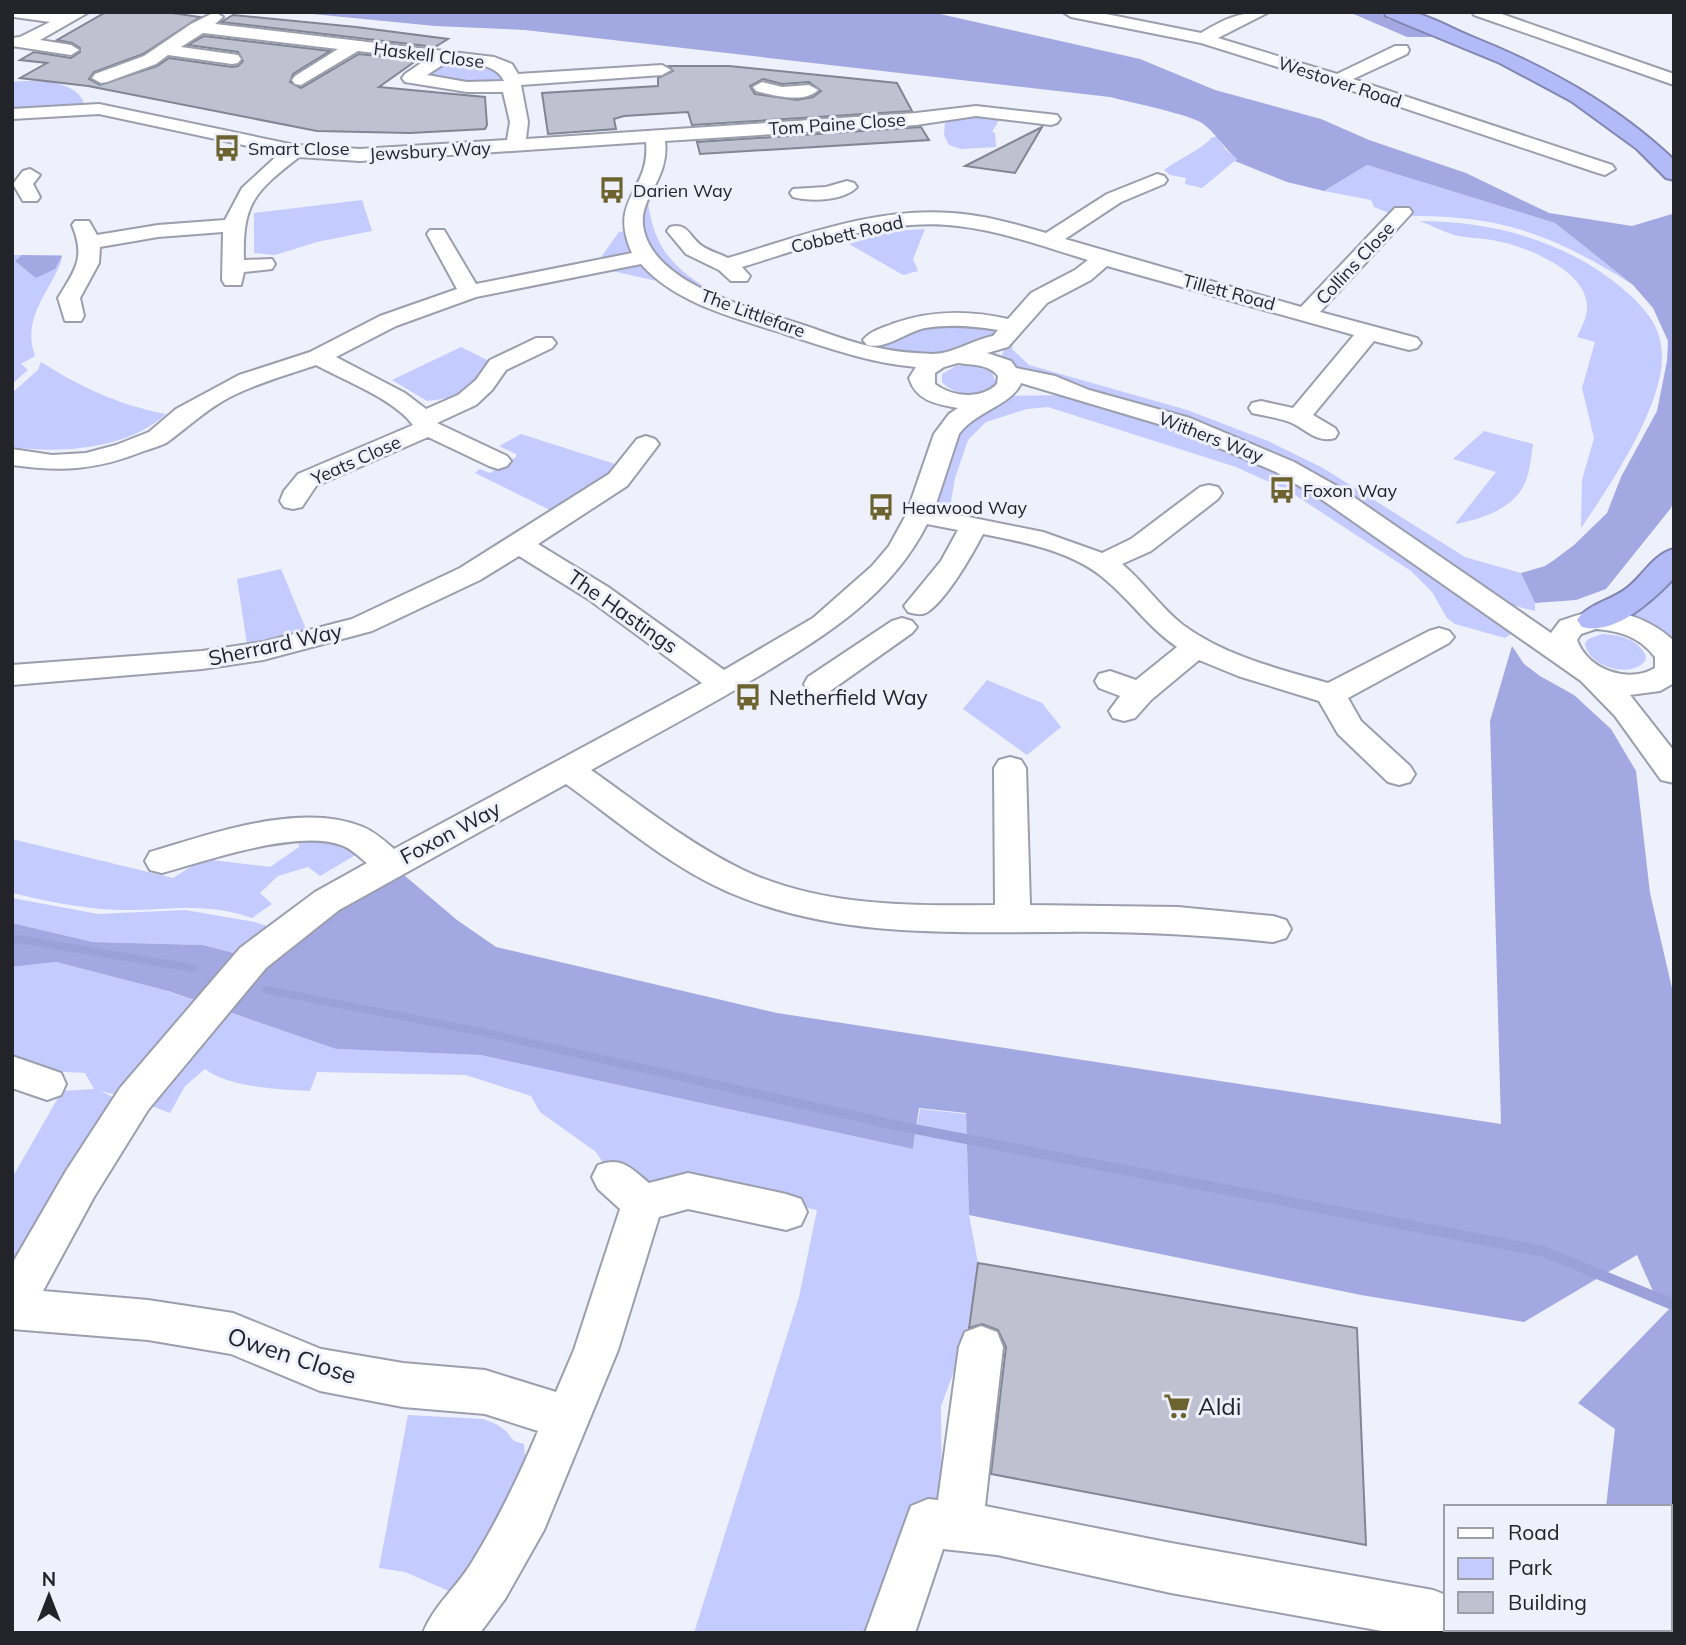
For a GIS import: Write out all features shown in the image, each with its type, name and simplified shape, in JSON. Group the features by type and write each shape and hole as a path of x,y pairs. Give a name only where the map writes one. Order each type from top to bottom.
{"highway":[{"path":"1394,12 1474,43 1556,83 1629,131 1674,173"},
{"path":"1425,12 1551,64 1636,111"},
{"path":"1590,620 1637,597 1674,559"}],"street":[{"path":"14,12 75,16"},
{"path":"101,78 150,60 223,12"},
{"path":"1203,39 1230,23 1261,12"},
{"path":"1480,12 1674,80"},
{"name":"Westover Road","path":"1081,13 1203,39 1338,80 1605,169"},
{"path":"25,43 75,16"},
{"name":"Haskell Close","path":"197,27 494,62 506,68 513,83"},
{"path":"25,43 71,50"},
{"name":"Haskell Close","path":"299,81 354,46"},
{"path":"165,50 232,59"},
{"path":"1338,80 1394,53 1412,64"},
{"path":"442,57 411,78 467,87 636,66 662,70"},
{"path":"513,83 519,122 515,146"},
{"path":"762,87 782,92 809,90"},
{"path":"782,92 792,127"},
{"name":"Jewsbury Way","path":"12,114 89,108 295,151 339,155 387,155 655,137"},
{"name":"Tom Paine Close","path":"655,137 916,119 976,111 1051,119"},
{"path":"1009,132 1019,115"},
{"name":"Jewsbury Way","path":"12,122 125,116"},
{"name":"The Littlefare","path":"655,137 659,157 654,173 633,206 634,230 637,242 647,256 669,278 712,301 874,347 947,359 972,357 1001,367"},
{"path":"264,264 233,273 234,225 248,191 295,151"},
{"path":"1049,241 1100,204 1135,186 1160,178"},
{"path":"800,193 837,190 857,228"},
{"name":"Collins Close","path":"1307,313 1402,212"},
{"name":"Cobbett Road","path":"677,230 693,250 733,270 857,228 896,221 953,219 1049,241"},
{"path":"74,316 69,298 88,240 234,225"},
{"path":"413,236 445,230 470,292"},
{"name":"Tillett Road","path":"1049,241 1409,343"},
{"path":"12,457 52,463 88,461 125,450 158,437 185,414 221,392 247,380 318,357 388,321 470,292 647,256"},
{"name":"Foxon Way","path":"12,1308 80,1184 134,1098 211,1004 253,958 327,901 723,684 823,624 882,572 901,549 919,515 947,434 1001,367 1039,298 1083,275 1103,258"},
{"path":"874,347 902,326 958,318 982,319 1001,367 960,402 931,392"},
{"path":"1299,417 1369,332"},
{"name":"Yeats Close","path":"293,501 297,491 307,480 425,424 467,400 478,393 498,365 544,343"},
{"name":"The Littlefare","path":"874,347 931,392"},
{"path":"318,357 396,398 416,412 425,424 498,461"},
{"path":"947,359 922,373 947,434"},
{"name":"Withers Way","path":"1001,367 1080,395 1181,423 1285,467 1332,495 1593,676"},
{"path":"1261,408 1299,417 1326,433"},
{"name":"Sherrard Way","path":"12,675 202,660 310,640 362,625 407,606 519,544 618,480 646,444"},
{"path":"1102,563 1141,545 1209,493"},
{"path":"919,515 1038,537 1102,563 1156,617 1196,647 1243,667 1331,694 1349,727 1399,774"},
{"path":"786,648 825,680 910,616 953,564 974,525"},
{"name":"The Hastings","path":"519,544 607,597 723,684"},
{"name":"Withers Way","path":"1474,592 1517,606 1590,620 1622,623 1653,637 1670,657 1672,678"},
{"path":"1567,658 1562,647 1562,638 1567,629 1590,620"},
{"path":"1331,694 1439,637"},
{"path":"1110,681 1132,702 1196,647"},
{"path":"1593,676 1629,685 1672,678"},
{"path":"1593,676 1626,709 1673,769"},
{"path":"1010,768 1013,918"},
{"path":"567,769 677,849 712,870 768,894 851,914 891,918 1136,918 1234,923 1273,929"},
{"path":"162,861 287,832 331,830 350,834 391,864"},
{"path":"448,1633 488,1582 509,1548 596,1350 628,1190 688,1191 786,1212"},
{"name":"Owen Close","path":"12,1308 148,1320 233,1334 320,1370 403,1385 485,1392 568,1418"},
{"path":"890,1633 944,1525 981,1348"},
{"path":"944,1525 997,1531 1171,1568 1433,1615"}],"green space":[{"path":"450,60 480,62 499,68 504,79 499,85 420,79"},
{"path":"42,81 64,86 80,96 84,104 12,108 12,82"},
{"path":"981,115 999,120 992,132 995,133 996,147 961,149 949,145 944,135 945,123 957,118"},
{"path":"1217,136 1225,149 1237,159 1202,188 1185,184 1186,178 1170,175 1164,170 1203,146 1211,138"},
{"path":"1367,165 1555,223 1633,285 1579,254 1528,232 1475,220 1412,216 1414,211 1393,207 1389,213 1374,207 1371,200 1324,191"},
{"path":"646,186 654,229 670,258 696,281 732,304 669,278 657,281 594,267 619,232 633,230"},
{"path":"362,200 372,231 317,242 275,255 254,253 254,213"},
{"path":"1419,221 1501,230 1553,246 1601,272 1623,289 1645,310 1655,326 1662,356 1654,398 1632,445 1581,528 1582,480 1594,438 1582,388 1595,342 1577,337 1587,311 1584,293 1565,270 1535,253 1492,240 1454,235"},
{"path":"925,229 913,259 918,271 903,275 849,244 894,231"},
{"path":"12,255 62,255 34,319 32,342 35,356 21,364 28,370 12,384"},
{"path":"982,319 1014,338 1012,349 1029,365 1187,410 1268,441 1323,468 1465,557 1521,573 1535,603 1535,611 1508,604 1521,627 1505,638 1455,624 1447,618 1432,592 1411,571 1289,491 1236,467 1048,407 1027,409 986,422 968,440 955,478 950,507 959,522 919,515 947,434 1000,396 1077,395 998,364 1005,348 936,361 821,338 880,346 879,342 902,326"},
{"path":"461,347 487,360 490,369 461,396 427,401 392,380"},
{"path":"41,362 101,394 166,414 133,435 113,442 72,449 12,447 12,393 38,370"},
{"path":"967,365 991,371 997,384 984,392 969,394 954,391 942,382 942,374 956,366"},
{"path":"1484,431 1533,444 1527,479 1513,500 1495,512 1455,524 1496,472 1453,459"},
{"path":"521,434 615,464 615,470 554,512 475,473 480,469 490,473 516,457 516,454 499,446"},
{"path":"281,569 306,629 247,644 237,579"},
{"path":"1674,573 1674,638 1644,619 1628,613"},
{"path":"1602,634 1633,642 1643,650 1645,661 1630,669 1620,670 1594,659 1585,644 1588,639"},
{"path":"987,680 1042,703 1061,727 1027,755 963,709"},
{"path":"323,837 364,850 320,876 308,867 278,876 260,893 272,904 252,918 201,908 92,908 12,893 12,839 173,878 203,859 270,867 299,847 298,839"},
{"path":"12,898 98,914 185,910 255,922 285,932 253,958 203,945 93,942 12,923"},
{"path":"56,962 164,990 336,1049 480,1055 913,1149 920,1109 966,1114 969,1215 978,1263 966,1339 941,1406 942,1517 896,1633 694,1633 799,1297 817,1210 713,1188 688,1191 612,1177 596,1152 540,1112 531,1096 466,1075 317,1072 310,1091 241,1084 205,1069 185,1086 170,1113 134,1099 100,1091 113,1097 12,1272 12,1178 62,1091 94,1089 85,1073 12,1069 12,967"},
{"path":"408,1415 483,1419 506,1431 514,1441 524,1444 526,1467 456,1594 405,1572 379,1568"}],"shaded area":[{"path":"292,12 931,12 1140,59 1215,90 1321,119 1369,140 1466,173 1549,213 1632,226 1672,214 1674,498 1671,508 1606,589 1576,600 1535,603 1521,573 1545,566 1554,560 1607,513 1621,477 1657,411 1667,361 1668,341 1653,308 1633,285 1555,223 1367,165 1324,191 1287,182 1235,161 1237,159 1202,123 1172,112 1110,97 525,30 435,26"},
{"path":"1349,12 1379,12 1389,20 1405,21 1435,34 1431,37 1407,37"},
{"path":"22,255 62,256 55,269 36,278 15,261"},
{"path":"1512,646 1524,664 1574,695 1611,729 1636,771 1650,893 1674,997 1674,1633 1592,1633 1672,1631 1672,1505 1606,1505 1615,1429 1578,1403 1673,1305 1656,1298 1637,1255 1524,1322 1361,1295 969,1215 966,1113 919,1108 913,1149 480,1055 336,1049 168,991 56,962 12,967 12,923 93,942 203,945 253,958 391,864 457,920 496,947 777,1013 1501,1124 1490,721"}],"building":[{"path":"106,12 165,12 200,17 143,54 94,72 89,79 100,85 157,66 169,58 232,67 243,61 238,52 188,45 204,36 330,51 293,74 290,82 301,88 359,54 417,60 379,87 485,97 487,125 485,129 410,133 317,131 88,86 20,78 47,63 20,60 34,52 71,58 80,52 80,48 72,43 57,40"},
{"path":"233,15 448,39 435,47 221,22"},
{"path":"669,66 729,66 897,83 912,111 692,125 688,112 624,116 614,119 616,129 548,134 542,93 658,86 658,78 673,71","holes":["763,79 782,84 809,82 821,91 813,97 797,100 755,94 750,86"]},
{"path":"921,127 929,140 700,154 697,142"},
{"path":"1042,127 1015,173 965,166"},
{"name":"Aldi","path":"978,1263 1357,1328 1366,1545 991,1474 1006,1347 998,1330 982,1324 969,1328"}],"waterway":[{"path":"12,938 192,968"},
{"path":"267,990 477,1031 899,1126 1544,1252 1674,1305"}],"place":[{"name":"Smart Close","path":"227,148"},
{"name":"Darien Way","path":"612,190"},
{"name":"Foxon Way","path":"1282,490"},
{"name":"Heawood Way","path":"881,507"},
{"name":"Netherfield Way","path":"748,697"},
{"name":"Aldi","path":"1177,1406"}]}
